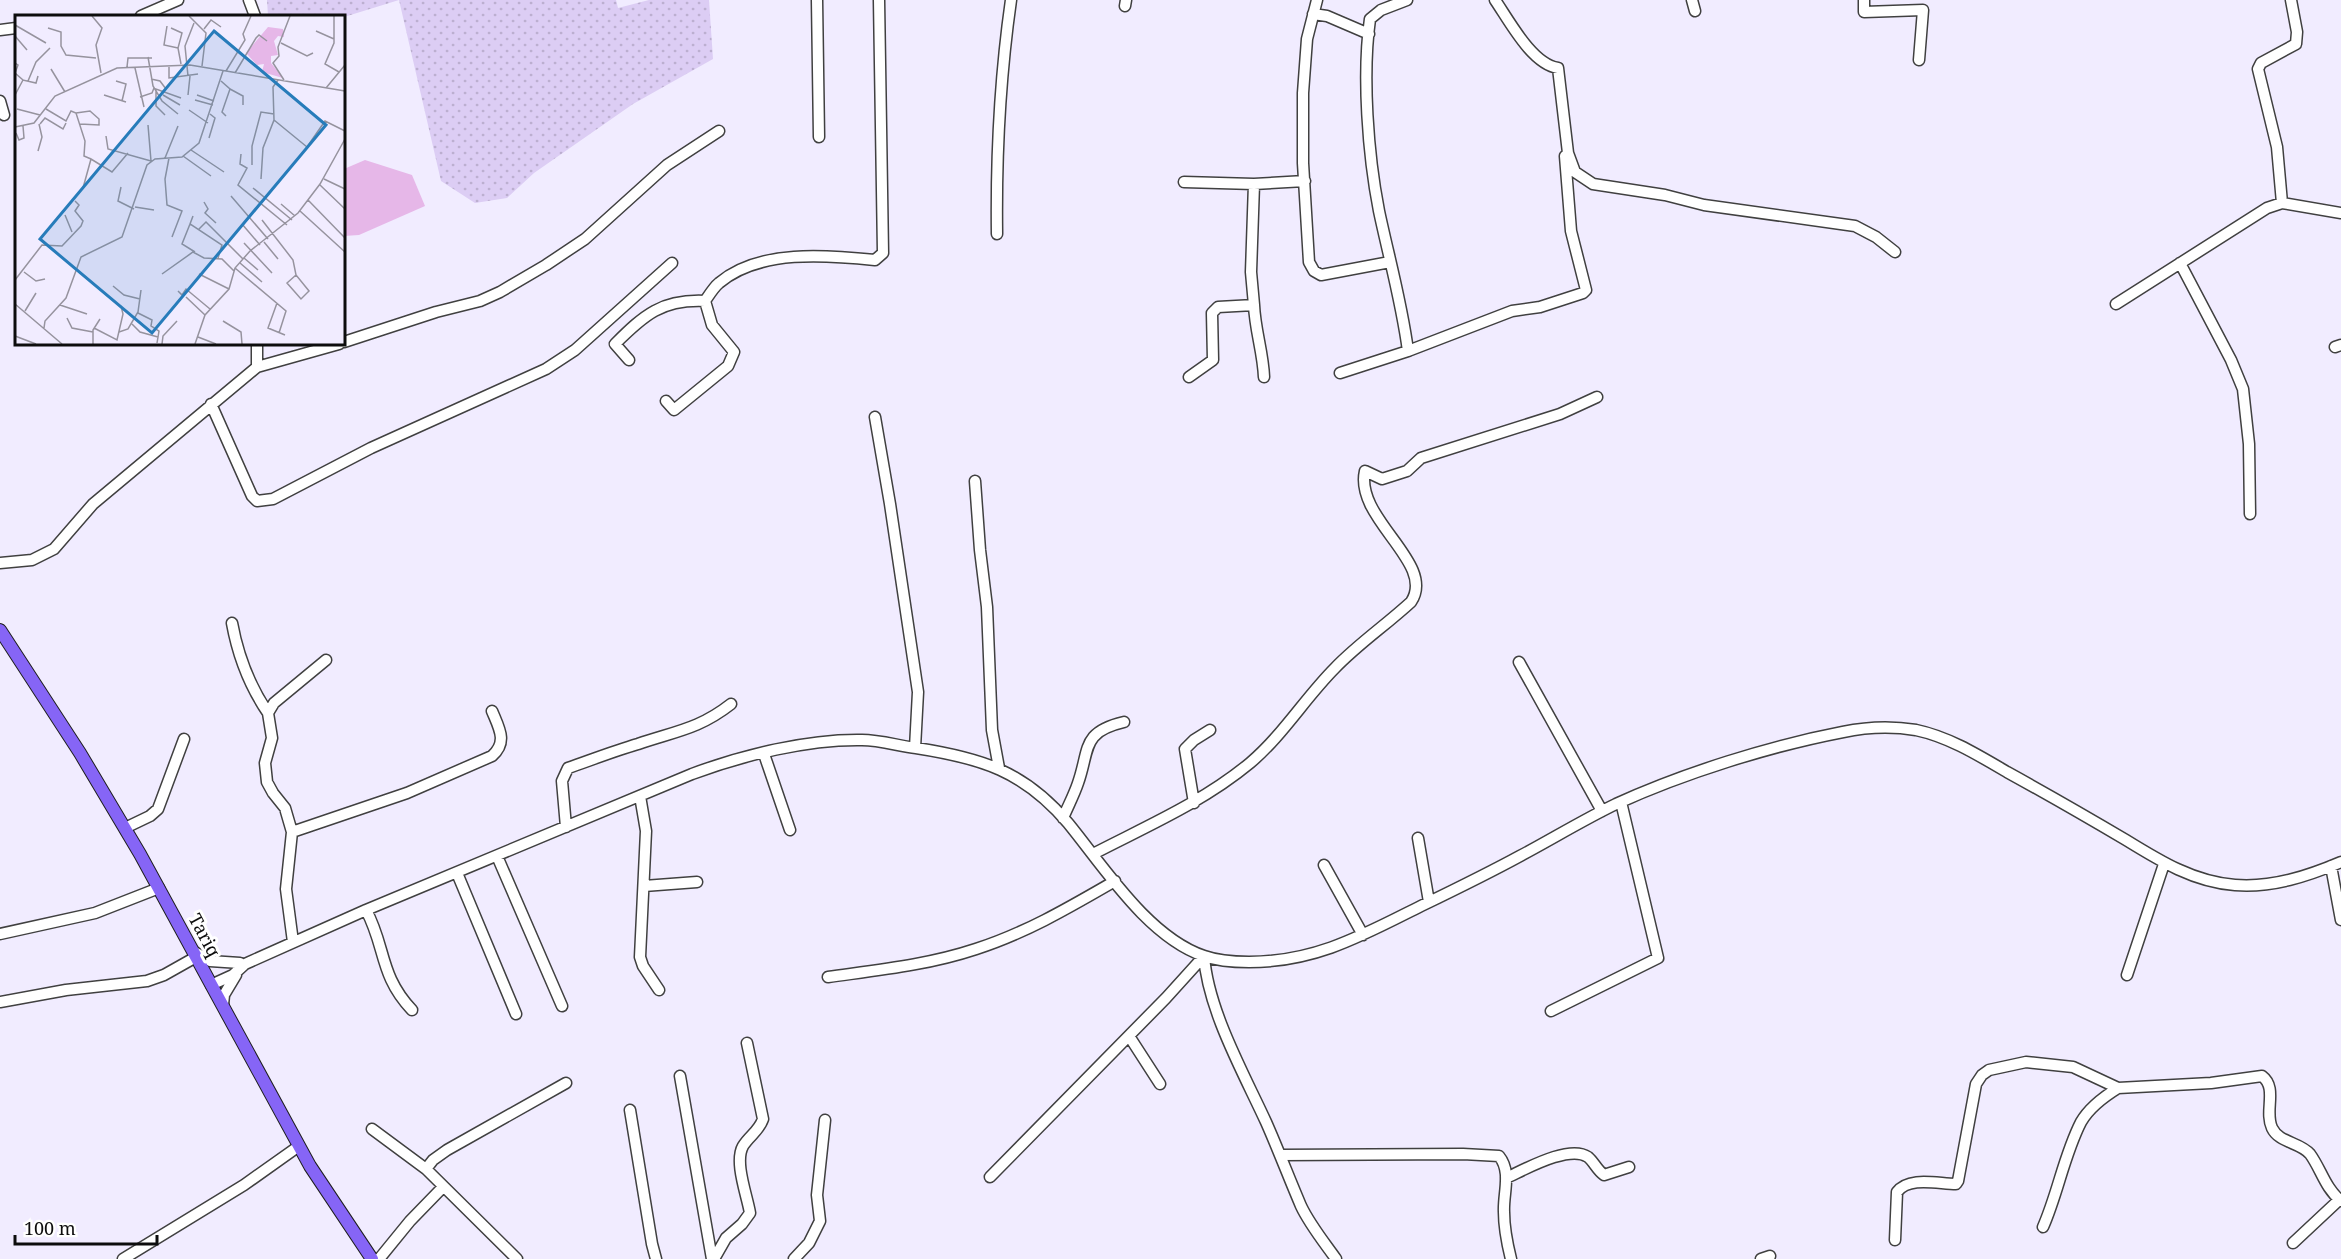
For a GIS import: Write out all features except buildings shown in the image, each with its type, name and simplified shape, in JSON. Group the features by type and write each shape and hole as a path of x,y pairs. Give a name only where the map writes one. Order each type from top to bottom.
{"main road":[{"name":"Tariq","path":"0,630 125,828 299,1146 324,1189 372,1259"}],"street":[{"path":"143,15 178,0"},
{"path":"249,0 255,15"},
{"path":"817,0 819,137"},
{"path":"705,301 718,283 743,269 777,259 811,255 875,260 883,253 879,0"},
{"path":"997,234 996,186 1001,86 1011,0"},
{"path":"1317,0 1307,39 1304,76 1302,130 1307,256 1314,271 1321,275 1332,275 1390,262"},
{"path":"1407,0 1375,14 1370,19 1367,93 1375,189 1408,351"},
{"path":"1340,374 1512,311 1540,307 1584,293 1586,290 1571,231 1561,102 1548,67 1526,44 1495,0"},
{"path":"1864,0 1864,12 1923,10 1919,60"},
{"path":"2282,202 2277,147 2258,69 2261,63 2296,44 2297,32 2291,0"},
{"path":"1314,14 1327,16 1369,34"},
{"path":"0,30 15,28"},
{"path":"1548,67 1558,68 1568,153 1575,172 1593,184 1665,195 1704,204 1855,226 1876,237 1895,252"},
{"path":"0,101 4,116"},
{"path":"345,342 436,312 480,301 500,292 546,266 585,239 667,165 719,131"},
{"path":"1184,182 1254,184 1305,181"},
{"path":"1254,184 1251,272 1256,335 1262,349 1264,376"},
{"path":"2116,304 2267,208 2282,202 2341,213"},
{"path":"211,404 252,496 257,501 273,499 381,442 546,369 598,330 672,263"},
{"path":"2180,263 2231,360 2243,389 2248,444 2250,514"},
{"path":"629,360 615,344 639,321 655,309 686,300 705,301"},
{"path":"666,401 674,410 728,366 734,352 712,325 705,301"},
{"path":"1189,377 1213,360 1212,313 1218,307 1254,305"},
{"path":"257,345 257,367"},
{"path":"0,563 32,560 54,549 93,504 257,367 278,359 335,345"},
{"path":"1093,854 1194,803 1257,756 1279,735 1337,666 1396,616 1417,593 1413,572 1389,531 1369,505 1364,487 1365,471 1382,479 1390,477 1407,471 1421,458 1560,414 1597,397"},
{"path":"874,417 890,504 918,692 915,748"},
{"path":"975,481 987,607 992,730 999,768"},
{"path":"232,623 237,651 268,713 272,738 265,763 267,782 285,808 292,832 286,889 293,942"},
{"path":"268,713 274,703 326,660"},
{"path":"1519,662 1602,811"},
{"path":"566,827 562,781 568,768 697,726 731,704"},
{"path":"292,832 407,793 492,756 500,747 502,735 492,711"},
{"path":"1063,818 1078,783 1087,745 1104,727 1124,722"},
{"path":"203,971 242,965 366,910 707,769 810,744 865,740 962,756 999,768 1027,784 1046,799 1135,904 1164,932 1204,956 1234,962 1263,962 1295,958 1348,943 1514,860 1602,811 1653,788 1780,746 1877,727 1912,729 1938,736 1961,746 2075,810 2164,864 2209,881 2237,885 2289,881 2336,864 2341,920"},
{"path":"1194,803 1185,749 1210,729"},
{"path":"125,828 150,816 158,809 184,739"},
{"path":"764,754 790,830"},
{"path":"640,796 646,831 640,957 643,966 659,990"},
{"path":"1551,1011 1658,958 1621,802"},
{"path":"1418,838 1429,902"},
{"path":"497,856 562,1006"},
{"path":"2127,975 2164,864"},
{"path":"1324,865 1364,935"},
{"path":"457,873 516,1014"},
{"path":"828,977 897,969 976,950 1051,918 1116,881"},
{"path":"644,886 697,882"},
{"path":"0,934 95,913 159,888"},
{"path":"366,910 374,927 382,960 391,983 412,1010"},
{"path":"0,1002 66,990 147,981 164,975 195,954 210,961 242,965"},
{"path":"990,1177 1204,956"},
{"path":"1204,956 1205,976 1211,997 1302,1207 1336,1259"},
{"path":"211,985 224,980 242,965"},
{"path":"223,1005 224,996 242,965"},
{"path":"1129,1035 1160,1084"},
{"path":"713,1259 726,1239 742,1224 750,1212 739,1155 743,1146 760,1127 763,1119 747,1043"},
{"path":"1895,1240 1897,1192 1902,1186 1909,1183 1956,1184 1958,1181 1976,1084 1982,1075 1989,1070 2026,1062 2073,1067 2118,1088 2211,1083 2262,1076 2270,1086 2272,1130 2284,1140 2301,1147 2310,1154 2318,1170 2340,1200 2293,1243"},
{"path":"680,1076 713,1259"},
{"path":"426,1168 447,1150 566,1083"},
{"path":"2043,1227 2055,1201 2063,1169 2082,1121 2106,1096 2118,1088"},
{"path":"630,1110 652,1244 657,1259"},
{"path":"794,1259 809,1243 820,1221 817,1195 825,1120"},
{"path":"372,1129 426,1168 517,1259"},
{"path":"123,1259 244,1185 299,1146"},
{"path":"1506,1178 1545,1160 1573,1153 1589,1158 1604,1175 1629,1167"},
{"path":"1281,1155 1488,1154 1499,1156 1505,1163 1503,1210 1511,1259"},
{"path":"379,1259 410,1221 443,1187"},
{"path":"648,1259 652,1244"}],"shaded area":[{"path":"267,0 399,0 345,17 268,15"},
{"path":"399,0 616,0 618,8 649,0 709,0 713,59 633,104 534,173 507,198 475,203 441,181"},
{"path":"365,160 412,175 425,206 359,235 345,236 345,169"}]}
